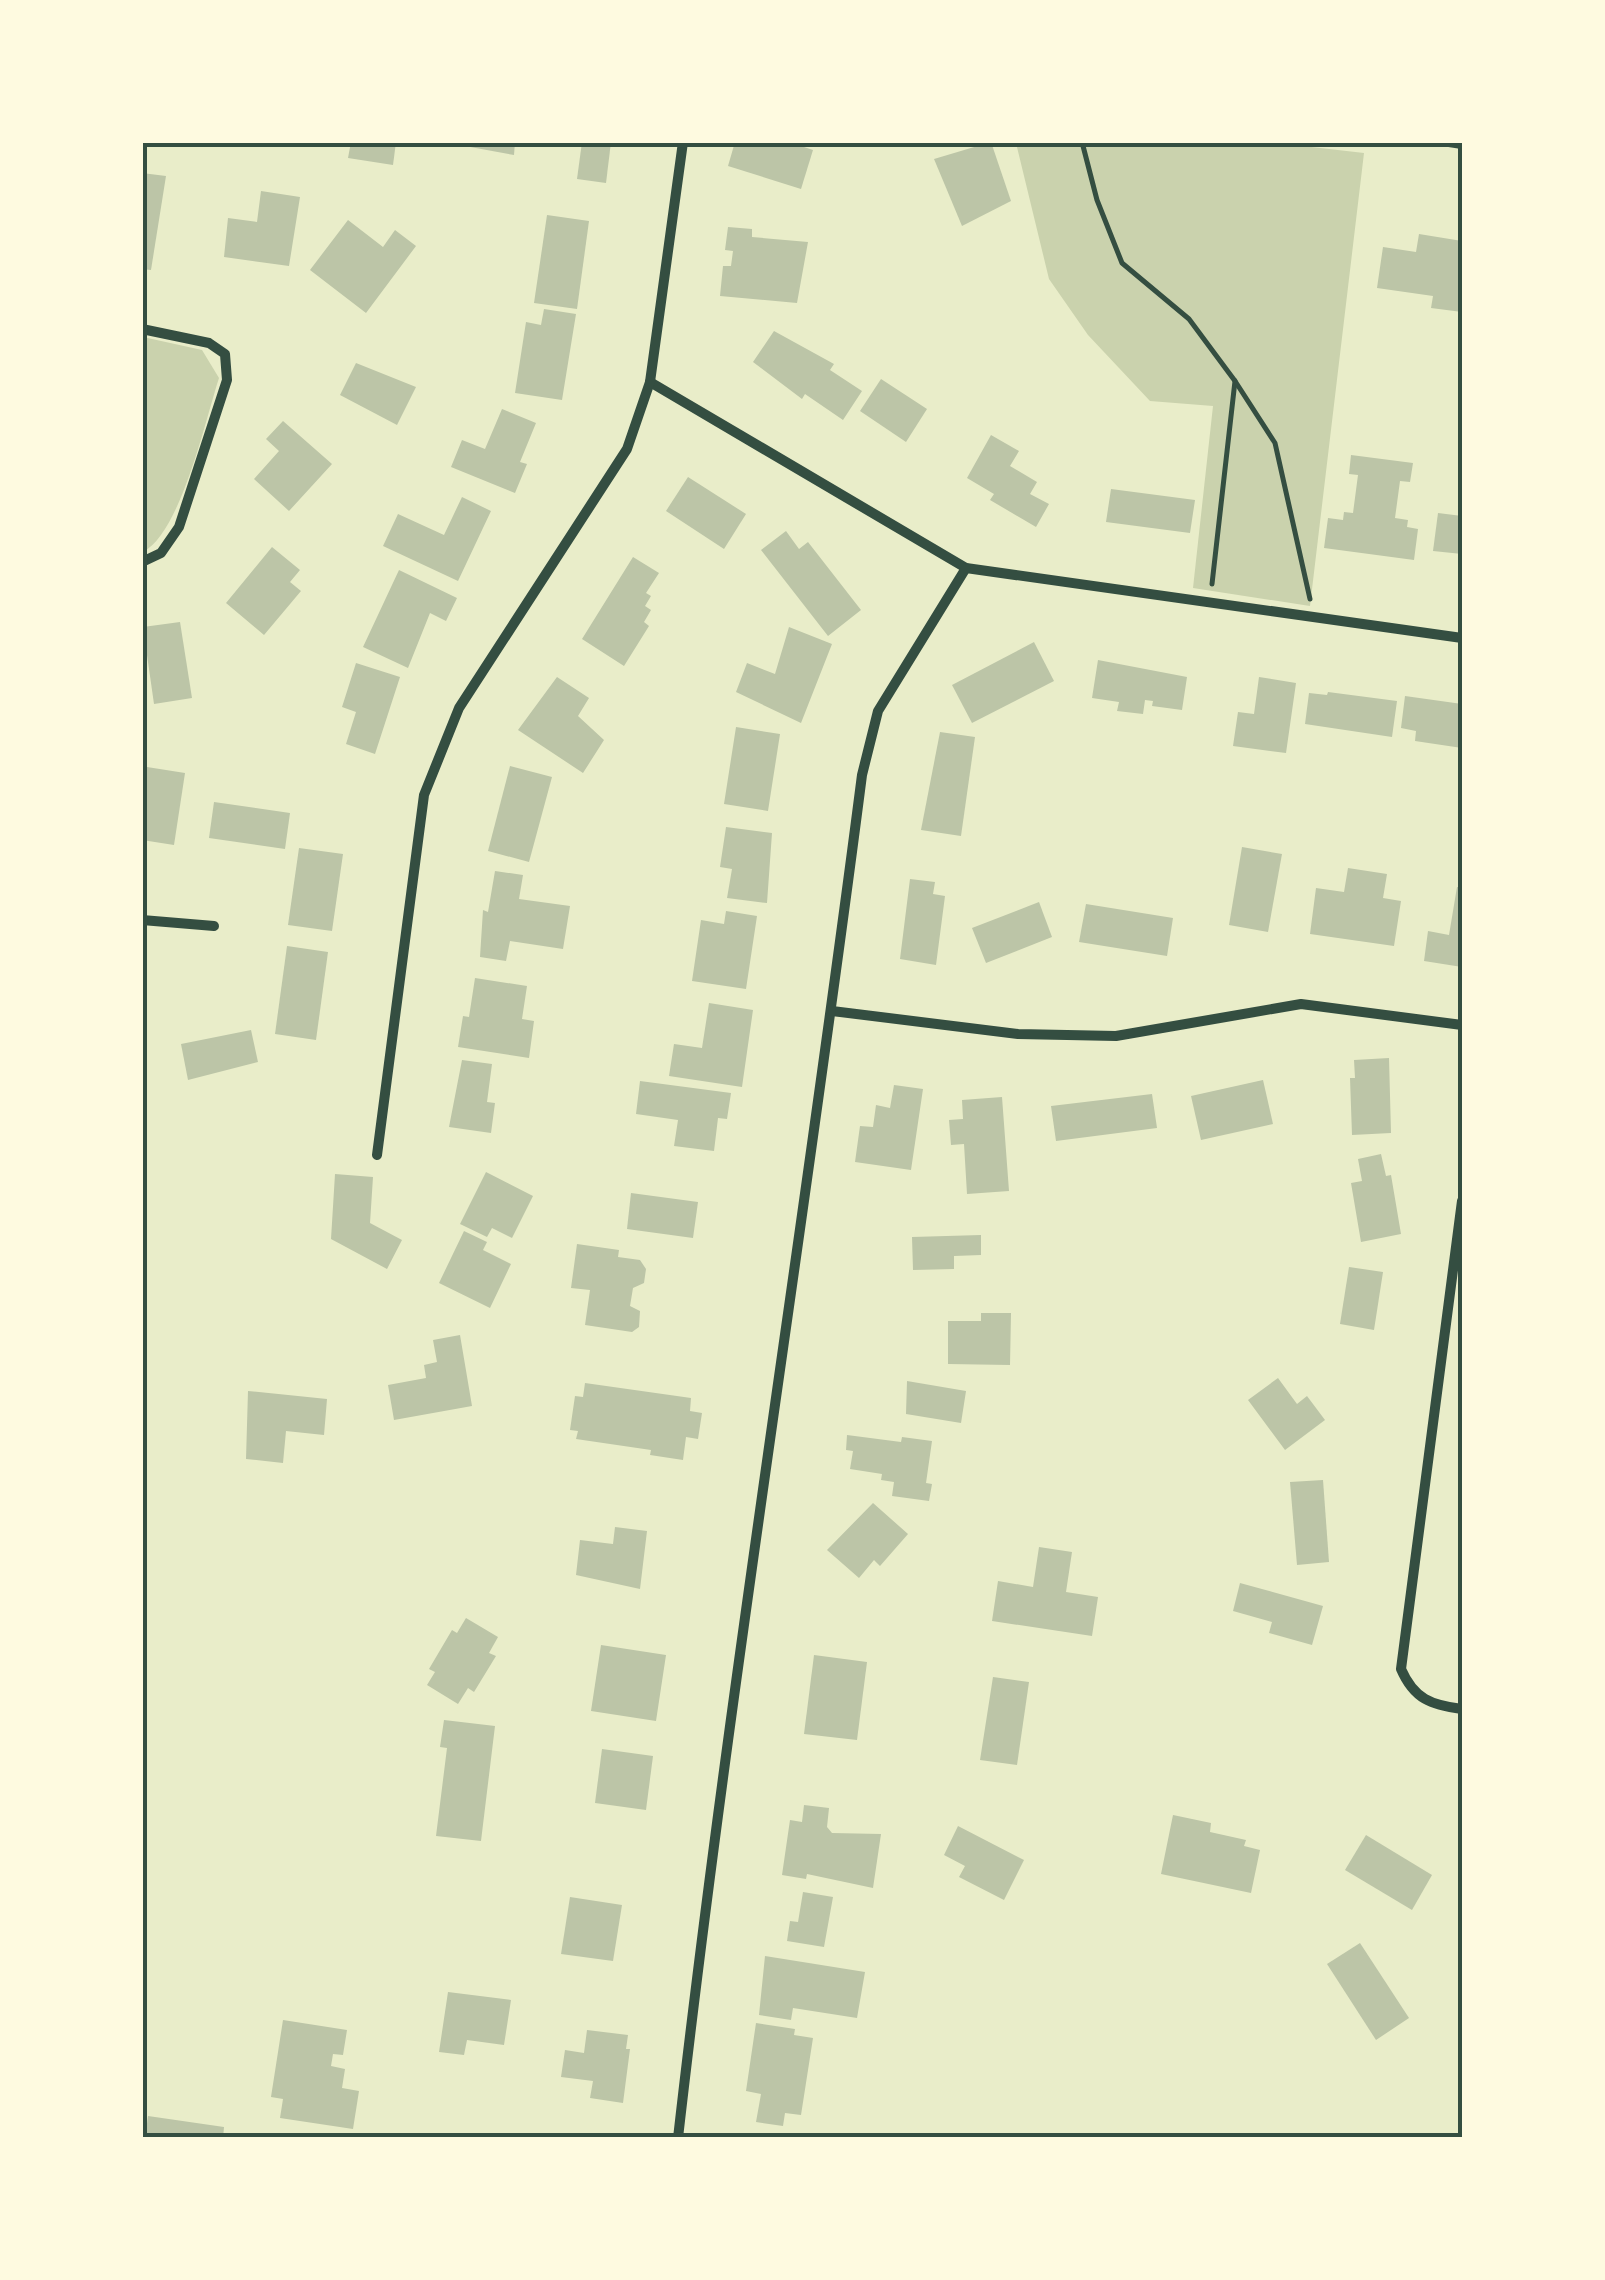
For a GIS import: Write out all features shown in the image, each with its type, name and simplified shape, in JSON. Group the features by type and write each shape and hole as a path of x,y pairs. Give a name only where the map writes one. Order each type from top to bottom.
{"street":[{"path":"377,1155 424,796 459,708 627,449 650,382 682,142"},
{"path":"1448,142 1462,144"},
{"path":"142,329 209,342 225,354 227,380 179,527 160,553 142,562"},
{"path":"650,382 966,568 1462,638"},
{"path":"678,2138 703,1920 862,775 878,711 966,568"},
{"path":"142,920 214,926"},
{"path":"832,1012 1018,1034 1116,1036 1301,1004 1462,1024"},
{"path":"1462,1200 1401,1668 1408,1686 1421,1699 1462,1709"}],"path":[{"path":"1082,142 1097,200 1122,263 1189,319 1236,381 1275,444 1314,616"},
{"path":"1210,602 1236,381"}],"green space":[{"path":"1268,142 1364,153 1310,606 1193,588 1213,406 1150,401 1088,335 1049,279 1016,143"},
{"path":"143,337 202,350 219,378 180,499 157,541 143,552"}],"building":[{"path":"351,142 396,142 393,165 348,158"},
{"path":"443,142 515,142 514,155"},
{"path":"582,142 611,142 606,183 577,179"},
{"path":"735,142 789,142 813,150 801,189 728,166"},
{"path":"991,142 1011,201 962,226 934,159"},
{"path":"142,173 166,176 151,270 142,269"},
{"path":"261,191 300,197 289,266 224,257 228,218 257,222"},
{"path":"547,215 589,221 577,309 534,303"},
{"path":"348,220 383,247 395,230 416,246 366,313 310,270"},
{"path":"728,227 752,229 752,237 808,242 797,303 720,296 723,266 731,266 733,251 725,250"},
{"path":"1419,234 1462,241 1462,312 1431,308 1433,296 1377,288 1383,247 1416,252"},
{"path":"544,309 576,314 562,400 515,393 526,322 541,325"},
{"path":"774,331 834,364 830,370 862,391 843,420 805,394 802,399 753,362"},
{"path":"356,363 416,387 397,425 340,395"},
{"path":"881,379 927,409 906,442 860,411"},
{"path":"502,409 536,423 520,462 527,464 515,493 451,467 462,440 485,449"},
{"path":"283,421 332,464 289,511 254,479 279,451 266,439"},
{"path":"991,435 1019,451 1010,466 1037,482 1030,494 1049,504 1036,527 990,500 994,494 967,478"},
{"path":"1351,455 1413,463 1410,482 1400,481 1395,518 1408,520 1407,527 1418,529 1414,560 1324,548 1328,518 1343,520 1344,512 1353,513 1358,475 1349,474"},
{"path":"688,477 746,514 724,549 666,511"},
{"path":"1111,489 1195,500 1190,533 1106,522"},
{"path":"462,497 491,511 458,581 383,546 398,514 444,535"},
{"path":"1438,513 1462,516 1462,554 1433,551"},
{"path":"786,531 799,549 808,542 861,610 828,636 761,550"},
{"path":"272,547 300,570 290,582 301,591 264,635 226,603"},
{"path":"633,557 659,573 646,593 651,596 645,606 651,610 644,622 649,626 624,666 582,639"},
{"path":"399,570 457,598 446,621 430,613 408,668 363,647"},
{"path":"180,622 192,698 154,704 143,627"},
{"path":"789,627 832,644 801,723 736,692 747,663 775,674"},
{"path":"1034,642 1054,681 972,723 952,685"},
{"path":"1098,660 1187,677 1182,710 1152,706 1153,701 1145,700 1143,714 1117,711 1119,702 1092,698"},
{"path":"356,663 400,677 375,754 346,744 356,712 342,707"},
{"path":"557,677 589,698 578,716 604,740 583,773 518,730"},
{"path":"1259,677 1296,683 1286,753 1233,746 1238,712 1254,714"},
{"path":"1309,693 1397,701 1392,737 1305,724"},
{"path":"1405,696 1462,704 1462,748 1415,741 1416,731 1401,728"},
{"path":"736,727 780,734 768,811 724,804"},
{"path":"940,732 975,737 961,836 921,830"},
{"path":"510,766 552,777 529,862 488,851"},
{"path":"147,767 185,773 174,845 142,840"},
{"path":"214,802 290,813 285,849 209,838"},
{"path":"726,827 772,833 767,903 727,898 732,869 720,867"},
{"path":"1242,847 1282,854 1268,932 1229,925"},
{"path":"299,848 343,854 332,931 288,925"},
{"path":"1348,868 1387,874 1383,898 1401,901 1394,946 1310,934 1316,888 1344,892"},
{"path":"495,871 523,875 519,899 570,906 563,949 510,941 506,961 480,957 483,910 488,912"},
{"path":"910,879 935,882 933,894 945,896 936,965 900,959"},
{"path":"1457,887 1462,888 1462,967 1424,961 1428,931 1449,935"},
{"path":"1039,902 1052,937 986,963 972,928"},
{"path":"1086,904 1173,918 1167,956 1079,942"},
{"path":"726,911 757,916 746,989 692,981 701,920 724,924"},
{"path":"287,946 328,952 316,1040 275,1034"},
{"path":"475,978 527,986 522,1019 534,1021 529,1058 458,1047 463,1016 469,1017"},
{"path":"709,1003 753,1010 742,1087 669,1076 674,1044 702,1048"},
{"path":"251,1030 258,1062 188,1080 181,1044"},
{"path":"1389,1058 1391,1133 1352,1135 1350,1078 1355,1078 1354,1060"},
{"path":"462,1060 492,1064 487,1102 495,1103 491,1133 449,1127"},
{"path":"1263,1080 1273,1124 1201,1140 1191,1096"},
{"path":"640,1081 731,1093 727,1119 718,1118 714,1151 674,1146 678,1120 636,1114"},
{"path":"894,1085 923,1089 911,1170 855,1162 860,1126 873,1127 876,1105 890,1108"},
{"path":"1152,1094 1157,1128 1056,1141 1051,1106"},
{"path":"1002,1097 1009,1191 967,1194 964,1144 951,1145 949,1120 963,1119 962,1100"},
{"path":"1381,1154 1386,1176 1391,1175 1401,1234 1361,1242 1351,1183 1362,1181 1358,1159"},
{"path":"486,1172 533,1196 512,1238 492,1228 487,1237 460,1224"},
{"path":"335,1174 373,1177 370,1223 402,1240 387,1269 331,1239"},
{"path":"631,1193 698,1202 693,1238 627,1229"},
{"path":"464,1231 487,1242 483,1250 511,1264 490,1308 439,1283"},
{"path":"981,1235 981,1255 954,1256 954,1269 913,1270 912,1237"},
{"path":"577,1244 619,1250 618,1257 640,1260 646,1269 644,1283 633,1288 630,1306 640,1311 639,1327 632,1332 585,1325 590,1290 571,1288"},
{"path":"1349,1267 1383,1272 1374,1330 1340,1324"},
{"path":"981,1313 1011,1313 1010,1365 948,1364 948,1321 981,1321"},
{"path":"460,1335 472,1406 394,1420 388,1385 426,1378 424,1365 437,1362 433,1340"},
{"path":"1278,1378 1297,1404 1307,1396 1325,1420 1285,1450 1248,1400"},
{"path":"907,1381 966,1391 961,1423 906,1414"},
{"path":"585,1383 691,1398 690,1411 702,1413 698,1439 686,1437 683,1460 650,1455 651,1450 576,1439 578,1431 570,1430 575,1396 583,1397"},
{"path":"248,1391 327,1399 324,1435 286,1431 283,1463 246,1459"},
{"path":"847,1435 901,1442 902,1437 932,1441 926,1483 932,1484 929,1501 892,1496 894,1482 881,1480 882,1474 850,1469 853,1451 846,1450"},
{"path":"1323,1480 1329,1562 1297,1565 1290,1482"},
{"path":"873,1503 908,1534 880,1566 874,1560 859,1578 827,1550"},
{"path":"615,1527 647,1531 640,1589 576,1575 580,1540 613,1544"},
{"path":"1039,1547 1072,1552 1066,1592 1098,1597 1092,1636 992,1621 998,1581 1033,1587"},
{"path":"1240,1583 1323,1606 1312,1645 1269,1633 1272,1622 1233,1611"},
{"path":"466,1618 498,1637 489,1653 496,1656 474,1692 468,1688 458,1704 427,1685 435,1672 429,1669 452,1630 457,1633"},
{"path":"601,1645 666,1655 656,1721 591,1711"},
{"path":"814,1655 867,1662 857,1740 804,1734"},
{"path":"993,1677 1029,1682 1017,1765 980,1760"},
{"path":"444,1720 495,1726 481,1841 436,1836 447,1748 440,1747"},
{"path":"602,1749 653,1756 646,1810 595,1803"},
{"path":"804,1805 829,1808 827,1827 832,1833 881,1834 873,1888 807,1874 806,1879 782,1875 790,1820 802,1822"},
{"path":"1173,1815 1211,1823 1210,1832 1246,1840 1244,1846 1260,1850 1251,1893 1161,1874"},
{"path":"958,1826 1024,1860 1004,1900 959,1877 965,1866 944,1855"},
{"path":"1366,1835 1432,1875 1412,1910 1345,1870"},
{"path":"803,1892 833,1897 824,1947 787,1941 790,1921 798,1922"},
{"path":"570,1897 622,1905 613,1961 561,1954"},
{"path":"1360,1943 1409,2018 1376,2040 1327,1964"},
{"path":"765,1956 865,1972 857,2018 793,2008 791,2020 759,2015"},
{"path":"448,1992 511,2000 504,2045 467,2040 464,2055 439,2052"},
{"path":"283,2020 347,2030 343,2055 333,2054 331,2066 345,2069 342,2088 359,2091 353,2129 280,2118 283,2099 271,2097"},
{"path":"756,2023 795,2029 794,2035 813,2038 801,2115 785,2113 783,2126 756,2122 761,2094 746,2091"},
{"path":"587,2030 628,2035 626,2049 630,2049 623,2103 590,2098 593,2081 561,2077 565,2050 584,2053"},
{"path":"148,2116 224,2127 223,2138 145,2138"}]}
